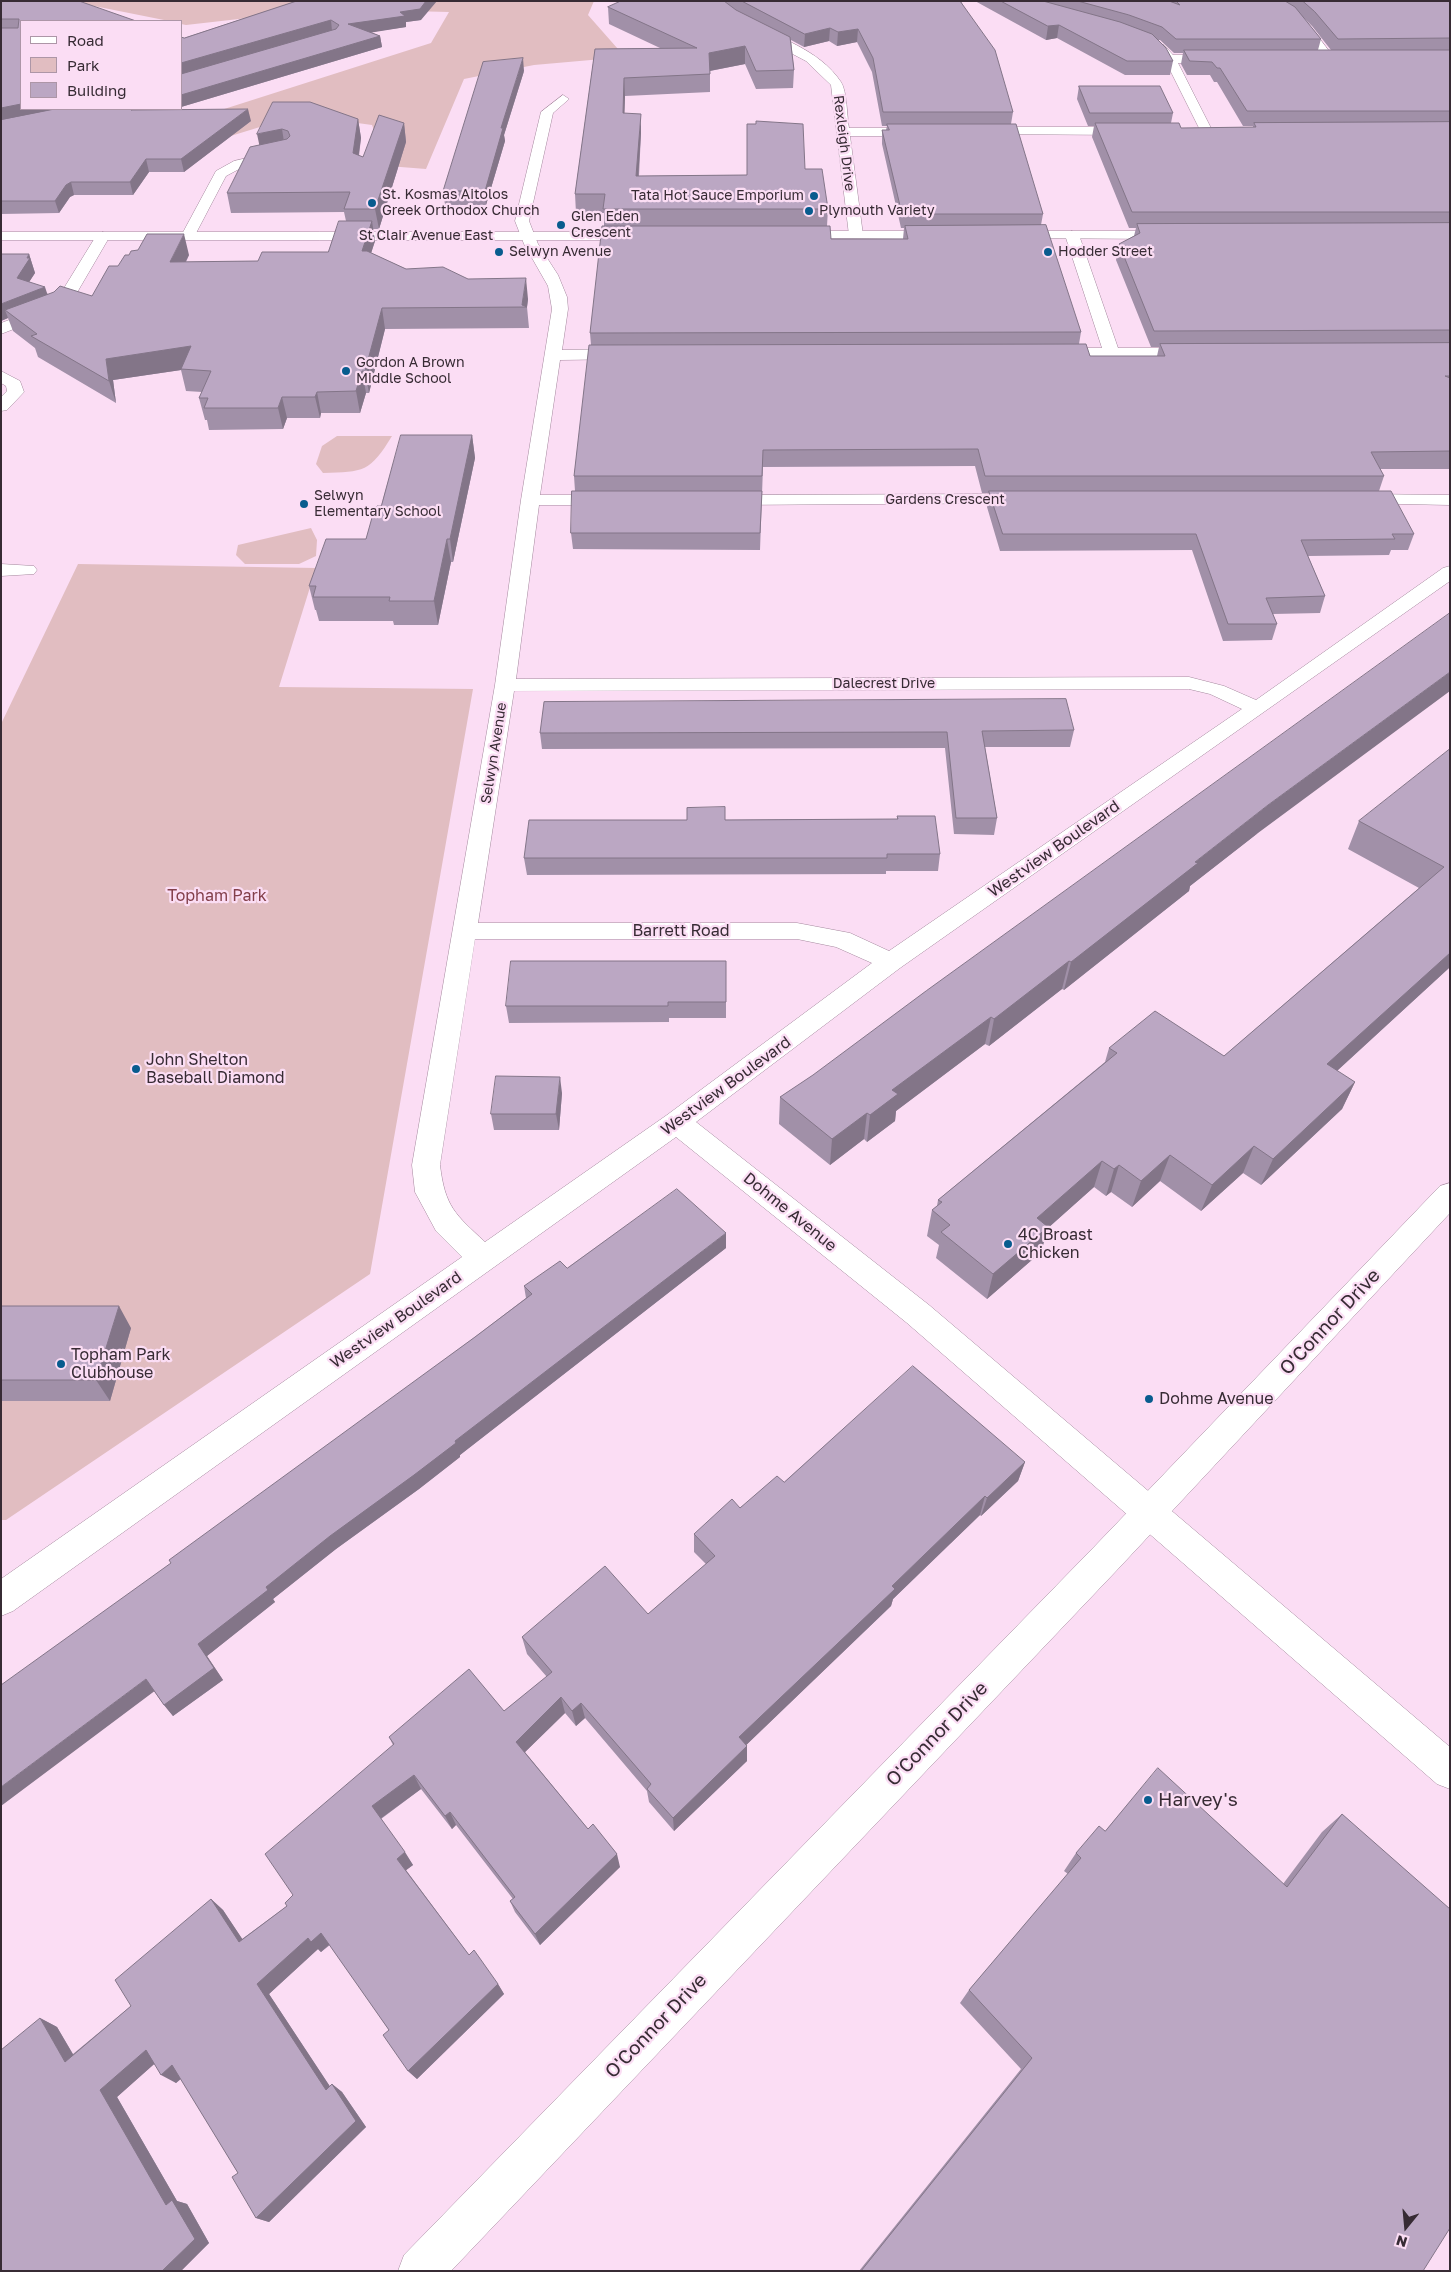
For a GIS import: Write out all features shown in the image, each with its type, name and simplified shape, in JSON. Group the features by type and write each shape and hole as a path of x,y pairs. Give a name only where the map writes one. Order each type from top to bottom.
{"street":[{"name":"Rexleigh Drive","path":"709,1 738,21 810,58 829,73 837,86 856,235"},
{"path":"1268,1 1297,18 1334,58 1310,58"},
{"path":"1148,40 1160,47 1170,59 1206,130"},
{"path":"1170,59 1233,59"},
{"path":"525,236 522,221 545,117 552,105 563,99"},
{"path":"1193,130 1221,130"},
{"path":"968,132 1146,131"},
{"path":"843,132 928,132"},
{"path":"188,236 221,174 239,164 285,154"},
{"path":"776,236 954,235"},
{"path":"993,235 1189,235"},
{"path":"1072,235 1112,353"},
{"name":"St Clair Avenue East","path":"1,236 648,236"},
{"path":"1,329 56,308 67,296 103,236"},
{"name":"Selwyn Avenue","path":"483,1259 446,1223 428,1192 426,1165 505,684 530,500 561,300 554,279 525,236"},
{"path":"1033,353 1211,353"},
{"path":"553,355 646,354"},
{"path":"1,376 14,384 16,392 8,402 1,406"},
{"path":"1337,499 1450,500"},
{"path":"530,500 630,500"},
{"name":"Gardens Crescent","path":"710,500 1048,500"},
{"path":"1,570 27,570"},
{"name":"Westview Boulevard","path":"1,1599 677,1122 891,962 1360,637 1450,572"},
{"name":"Dalecrest Drive","path":"505,684 1188,683 1217,690 1257,708"},
{"name":"Barrett Road","path":"465,931 798,931 840,939 891,962"},
{"name":"Dohme Avenue","path":"677,1122 918,1314 1148,1514 1450,1771"},
{"name":"O'Connor Drive","path":"420,2271 1148,1514 1450,1194"}],"green space":[{"path":"69,1 594,1 588,15 625,57 534,65 464,79 426,169 388,166 372,125 299,115 120,170 55,163 431,43 449,12 327,9 186,25 182,24 182,20 164,20"},
{"path":"337,436 392,436 378,457 365,468 348,472 323,473 316,464 322,446"},
{"path":"311,528 317,540 316,556 299,564 245,564 236,555 238,545"},
{"name":"Topham Park","path":"78,564 316,568 279,687 473,689 370,1274 6,1520 1,1520 1,724"}],"building":[{"path":"1,1 79,1 133,20 20,20 20,104 1,108 1,28 18,28 19,19 1,19"},
{"path":"297,1 426,1 420,9 400,12 405,16 348,24 380,36 182,95 182,74 336,29 339,25 331,20 182,63 182,37"},
{"path":"621,1 724,1 736,10 790,37 794,70 756,71 745,46 709,53 710,74 624,78 623,113 641,114 636,176 747,175 747,124 756,124 756,121 803,124 805,169 822,169 828,209 603,209 605,194 575,194 595,49 697,48 608,7"},
{"path":"742,1 960,1 995,50 1013,112 883,112 873,58 858,29 838,32 830,28 805,34"},
{"path":"1001,1 1043,1 1120,22 1152,34 1166,48 1173,61 1127,61 1059,25 1048,26"},
{"path":"1078,1 1169,1 1180,5 1176,1 1285,1 1295,7 1321,39 1176,39 1162,27 1129,15"},
{"path":"1303,1 1450,1 1450,38 1338,39"},
{"path":"1184,50 1450,50 1450,111 1247,111 1220,68 1217,68 1212,62 1190,61"},
{"path":"523,58 501,128 503,128 485,191 443,191 483,62"},
{"path":"1079,86 1160,86 1173,113 1090,113"},
{"path":"273,102 310,102 358,119 353,153 363,157 379,115 404,123 375,209 344,209 350,192 227,193 250,147 287,139 290,136 288,131 282,129 257,134"},
{"path":"248,109 181,159 146,159 130,182 71,182 66,185 55,201 1,201 1,120 50,110"},
{"path":"1450,122 1450,212 1132,212 1095,123 1179,123 1181,128 1256,127 1254,123"},
{"path":"887,124 1016,124 1043,214 902,214 882,130 889,130"},
{"path":"339,221 372,221 362,251 367,251 406,269 443,267 468,279 526,278 522,305 527,307 382,308 365,371 362,371 356,391 317,392 315,397 282,397 278,408 204,408 208,398 199,398 211,371 181,369 191,346 106,359 109,381 31,336 37,334 5,310 54,292 60,286 92,296 109,266 118,266 125,255 129,255 131,251 138,250 147,234 184,234 170,262 258,261 262,252 328,252"},
{"path":"1450,223 1450,330 1154,331 1119,244 1140,233 1137,224"},
{"path":"1046,225 1081,332 590,333 602,226 830,226 831,239 908,239 905,226"},
{"path":"1,254 29,254 27,258 30,258 17,278 45,287 1,304"},
{"path":"1450,343 1450,376 1445,376 1450,378 1450,451 1371,452 1384,476 985,476 978,449 763,450 762,476 574,476 589,345 1086,344 1090,356 1165,356 1160,344"},
{"path":"401,435 472,435 450,539 447,539 434,601 389,601 390,597 313,597 316,586 309,586 326,539 366,539 373,514 375,514 377,506 381,506"},
{"path":"572,491 762,491 760,533 571,533"},
{"path":"989,491 1391,491 1414,534 1392,534 1395,539 1301,540 1325,596 1266,598 1277,624 1228,624 1196,534 1003,534"},
{"path":"1450,613 1450,672 1268,805 1195,862 1198,863 1071,962 1069,961 994,1019 991,1017 892,1090 898,1094 870,1115 867,1113 832,1139 780,1097 813,1075 926,991"},
{"path":"1066,699 1074,730 982,731 997,818 956,818 947,732 540,733 544,702"},
{"path":"1450,749 1450,953 1327,1064 1355,1082 1273,1159 1254,1146 1212,1185 1170,1155 1141,1181 1119,1165 1114,1169 1102,1161 1037,1218 1048,1227 993,1274 941,1232 950,1225 932,1210 942,1202 938,1200 1117,1053 1109,1048 1155,1011 1224,1056 1444,867 1359,821"},
{"path":"725,807 725,820 898,819 897,816 935,816 940,854 887,854 887,858 524,858 529,820 687,820 687,808"},
{"path":"511,961 726,961 726,1002 668,1002 668,1006 506,1006"},
{"path":"496,1076 560,1077 556,1114 491,1114"},
{"path":"677,1189 726,1233 455,1441 456,1443 330,1536 266,1587 268,1590 198,1644 214,1668 164,1705 146,1679 1,1787 1,1685 171,1563 169,1560 532,1294 524,1286 560,1261 567,1268"},
{"name":"Topham Park Clubhouse","path":"1,1306 119,1306 96,1380 1,1380"},
{"path":"913,1366 1025,1462 987,1498 985,1496 892,1586 895,1589 739,1737 747,1746 673,1818 647,1789 651,1784 581,1703 572,1711 561,1697 516,1742 588,1829 593,1824 617,1854 535,1934 510,1901 515,1897 450,1812 445,1816 414,1775 372,1806 405,1852 397,1859 469,1955 474,1950 498,1984 408,2071 383,2035 389,2030 321,1933 311,1942 308,1938 257,1984 326,2090 332,2084 356,2121 256,2218 232,2177 238,2173 172,2065 161,2075 146,2050 100,2090 166,2205 172,2200 195,2239 162,2271 1,2271 1,2050 40,2018 65,2062 131,2006 115,1980 211,1899 239,1942 287,1906 285,1903 293,1895 265,1854 394,1744 389,1737 469,1669 504,1711 552,1672 522,1637 605,1566 648,1614 715,1556 694,1534 732,1499 740,1508 777,1476 784,1482"},
{"path":"1158,1768 1287,1887 1342,1814 1450,1909 1450,2228 1423,2271 861,2271 1032,2058 969,1990 1081,1858 1076,1853 1099,1826 1105,1831"}],"place":[{"name":"Tata Hot Sauce Emporium","path":"814,196"},
{"name":"St. Kosmas Aitolos Greek Orthodox Church","path":"372,203"},
{"name":"Plymouth Variety","path":"809,211"},
{"name":"Glen Eden Crescent","path":"561,225"},
{"name":"Selwyn Avenue","path":"499,252"},
{"name":"Hodder Street","path":"1048,252"},
{"name":"Gordon A Brown Middle School","path":"346,371"},
{"name":"Selwyn Elementary School","path":"304,504"},
{"name":"John Shelton Baseball Diamond","path":"136,1069"},
{"name":"4C Broast Chicken","path":"1008,1244"},
{"name":"Topham Park Clubhouse","path":"61,1364"},
{"name":"Dohme Avenue","path":"1149,1399"},
{"name":"Harvey's","path":"1148,1800"}]}
